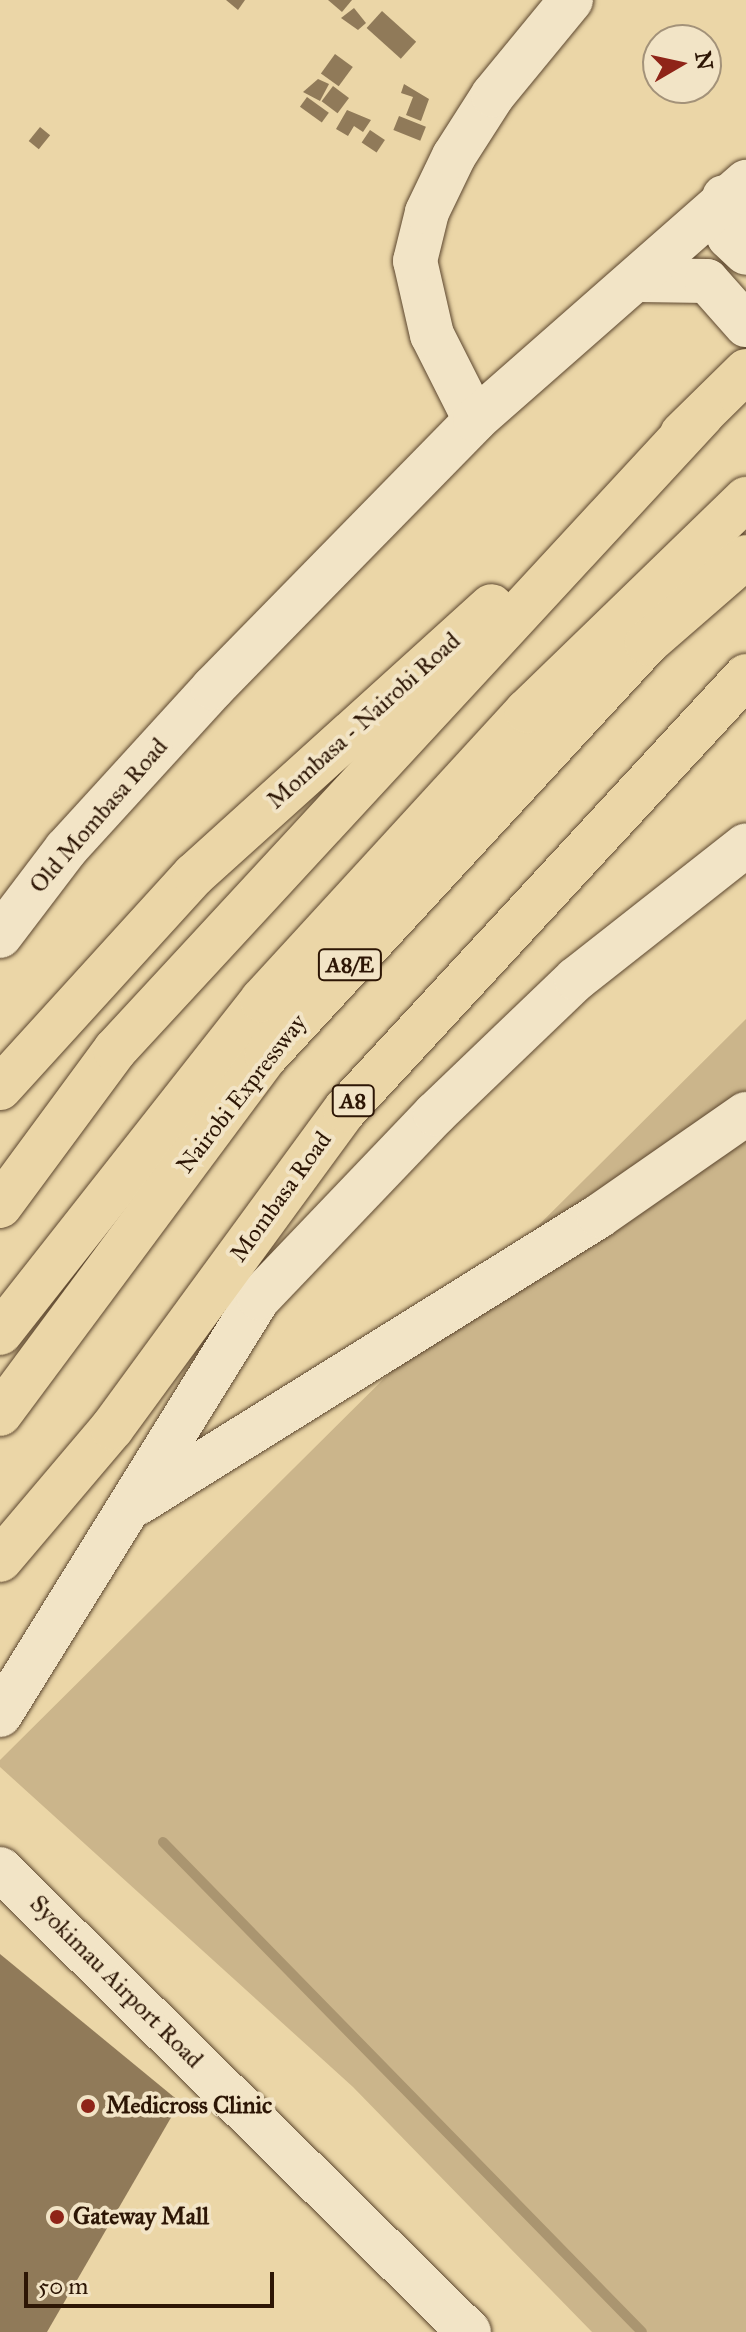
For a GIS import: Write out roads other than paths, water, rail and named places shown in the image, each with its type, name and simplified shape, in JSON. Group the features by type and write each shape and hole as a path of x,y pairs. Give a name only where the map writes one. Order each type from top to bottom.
{"highway":[{"name":"Mombasa - Nairobi Road","path":"0,1088 194,875 702,415 746,371"},
{"path":"0,1206 115,1050 702,415"},
{"name":"Nairobi Expressway","path":"0,1333 262,1000 527,711 746,499"},
{"name":"Nairobi Expressway","path":"0,1414 267,1055 647,643 746,557"},
{"name":"Mombasa Road","path":"0,1560 112,1428 345,1110 746,676"}],"street":[{"path":"475,420 432,335 415,261 427,212 454,156 493,95 571,0"},
{"path":"735,189 729,237 746,253"},
{"name":"Old Mombasa Road","path":"0,936 66,849 203,700 475,420 638,280 735,189"},
{"path":"638,280 707,281 746,325"},
{"path":"0,1715 259,1298 435,1114 576,979 746,845"},
{"path":"130,1509 599,1216 746,1114"},
{"name":"Syokimau Airport Road","path":"0,1869 469,2332"}],"waterway":[{"path":"163,1842 642,2332"}],"place":[{"name":"Medicross Clinic","path":"88,2106"},
{"name":"Gateway Mall","path":"57,2217"}]}
